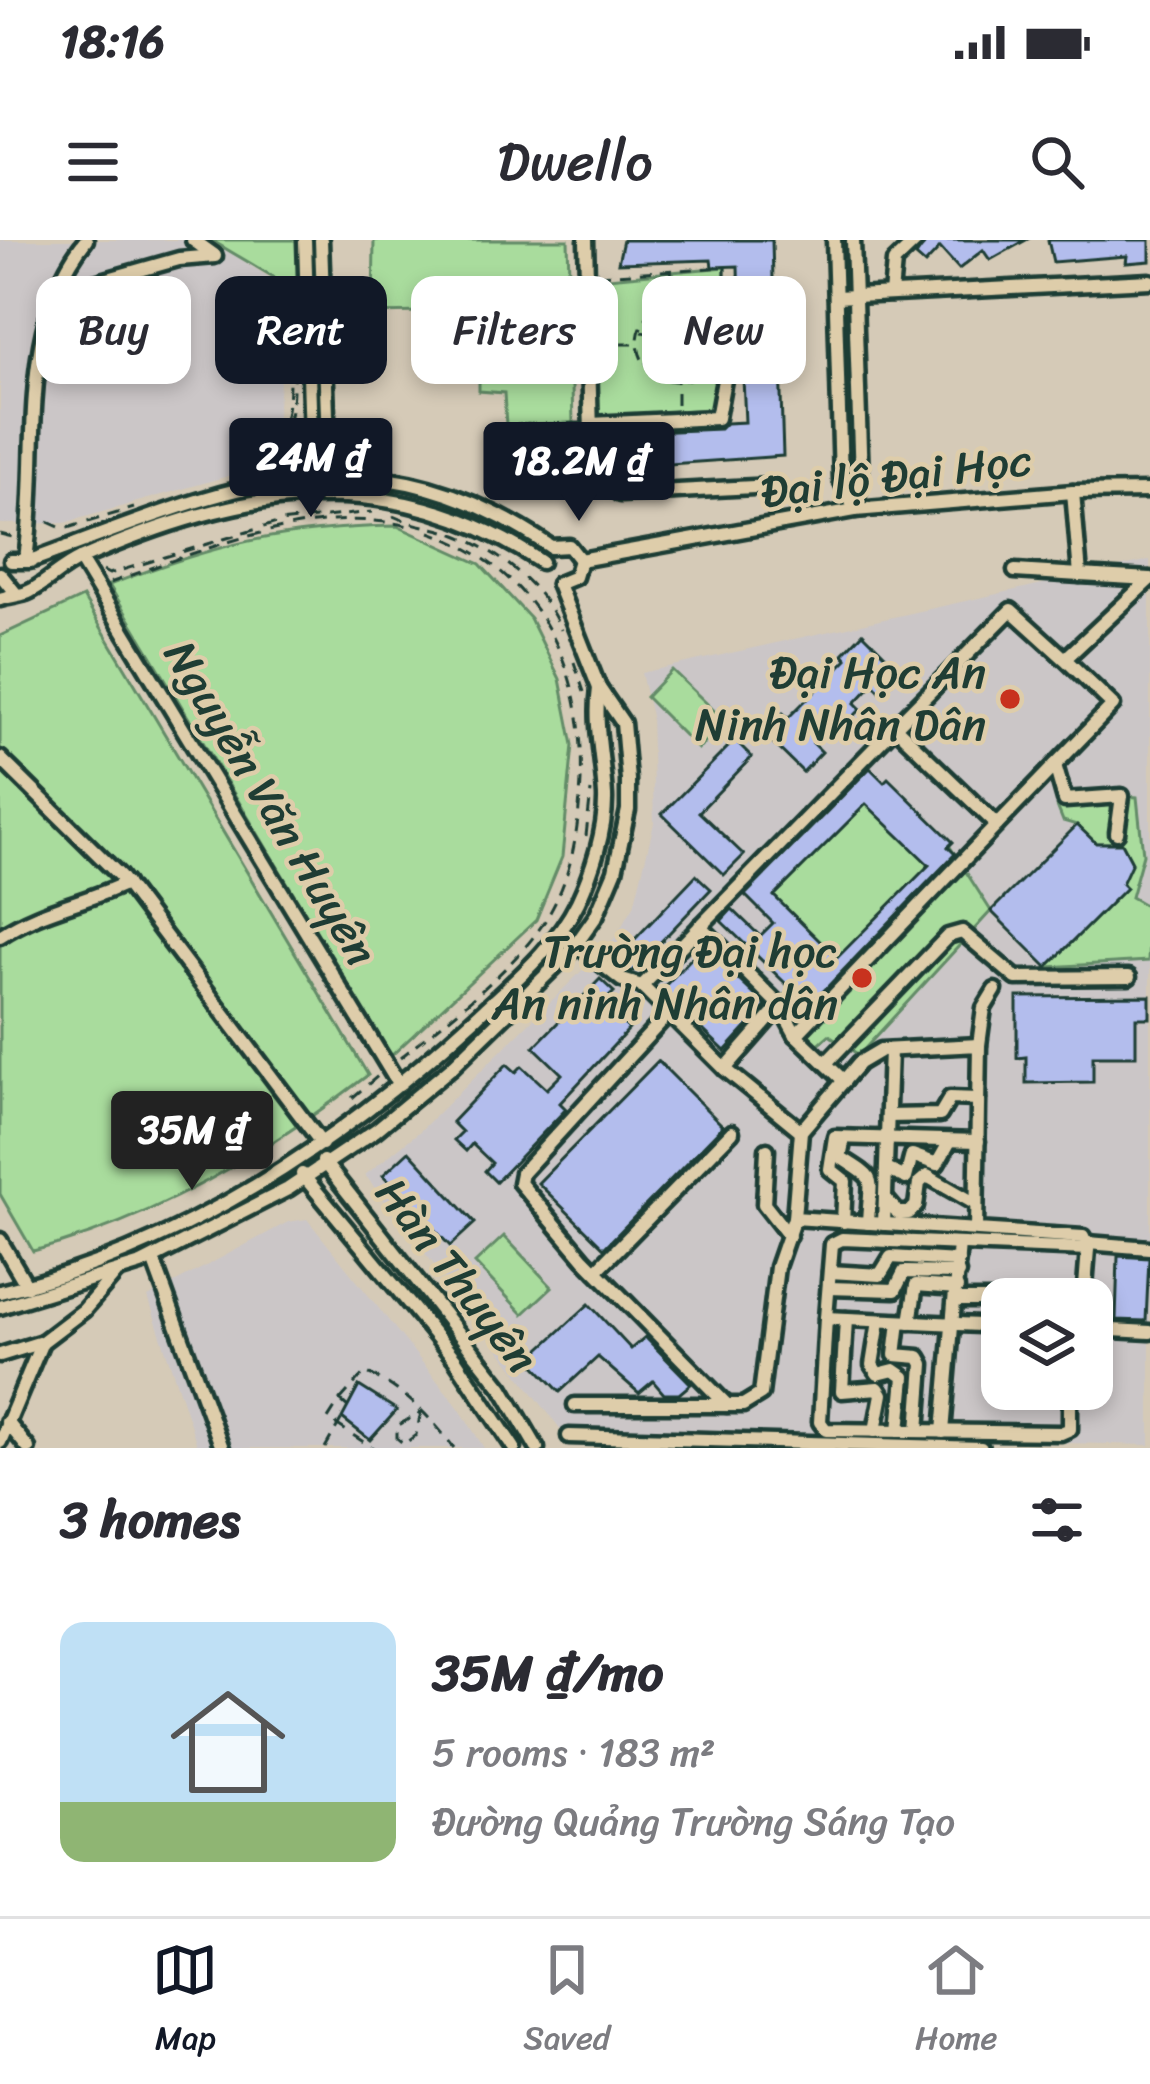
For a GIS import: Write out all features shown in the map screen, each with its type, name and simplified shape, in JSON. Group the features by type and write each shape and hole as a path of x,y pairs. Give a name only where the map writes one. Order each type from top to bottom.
{"street":[{"path":"66,276 86,240"},
{"path":"119,276 179,259 215,256 193,240"},
{"path":"304,240 312,474"},
{"path":"321,240 329,472"},
{"path":"586,240 587,276"},
{"path":"834,240 841,481 855,510"},
{"path":"854,240 861,479 855,510"},
{"path":"891,294 894,262 917,240"},
{"path":"836,297 1150,281"},
{"path":"37,583 28,560 38,384"},
{"path":"590,384 592,473 620,494 773,486"},
{"path":"591,424 718,418 724,384"},
{"path":"0,599 29,592 80,559 221,512 328,494 422,503 479,524 541,562 547,579 558,584 575,578 580,560 569,546 551,547 443,491 382,475 329,472 143,517 28,560 6,557 1,576 16,594"},
{"name":"Đại lộ Đại Học","path":"580,560 855,510 1073,492 1150,491"},
{"path":"1073,492 1080,575"},
{"path":"541,562 551,547"},
{"name":"Nguyễn Văn Huyên","path":"80,559 394,1075"},
{"path":"1015,571 1150,579"},
{"path":"1065,658 1150,579"},
{"path":"0,1307 153,1259 326,1165 452,1067 576,944 615,872 628,809 623,723 598,688 558,584"},
{"path":"642,986 1011,610 1113,705 796,1035"},
{"path":"0,1292 111,1258 293,1164 319,1147 394,1075 538,959 578,903 605,800 595,717 598,688"},
{"path":"895,727 997,825"},
{"name":"Hàn Thuyên","path":"0,758 126,884 319,1147 326,1165 502,1388 537,1448"},
{"path":"1055,765 1065,800 1122,796 1117,833"},
{"path":"0,936 39,911 91,900 126,884"},
{"path":"700,926 780,1006 796,1035 844,1081"},
{"path":"826,1064 948,937 962,932 1016,978 1129,977"},
{"path":"576,944 622,980 642,986 725,1069 801,1131"},
{"path":"976,1230 980,1045 984,1007 995,990"},
{"path":"725,1069 780,1006"},
{"path":"669,1013 521,1173 524,1193 727,1405"},
{"path":"575,1405 742,1405 760,1394 777,1268 794,1219 801,1131 860,1063 890,1050 980,1045"},
{"path":"884,1224 890,1050"},
{"path":"888,1115 940,1115 950,1098 978,1099"},
{"path":"596,1271 732,1132"},
{"path":"843,1222 844,1181 830,1169 835,1137 977,1141"},
{"path":"844,1138 841,1157 863,1166 870,1178 868,1223"},
{"path":"886,1169 906,1178 912,1155 938,1164 950,1141"},
{"path":"767,1150 764,1204 789,1236"},
{"name":"Hàn Thuyên","path":"293,1164 454,1359 514,1448"},
{"path":"885,1198 898,1213 909,1213 916,1207 919,1183 927,1176 976,1204"},
{"path":"794,1219 1083,1237 1088,1246 1086,1278"},
{"path":"1070,1410 1070,1429 1061,1433 826,1430 820,1422 832,1244 842,1239 1149,1247"},
{"path":"0,1240 27,1286"},
{"path":"944,1432 959,1244"},
{"path":"830,1272 880,1275 891,1256 958,1267"},
{"path":"111,1258 116,1273"},
{"path":"153,1259 222,1448"},
{"path":"829,1288 895,1290 904,1272 958,1267"},
{"path":"0,1355 42,1342 84,1310 116,1273"},
{"path":"918,1431 923,1364 919,1357 895,1355 916,1286 981,1297"},
{"path":"826,1318 981,1326"},
{"path":"846,1319 839,1380 847,1395 870,1387 882,1394 875,1431"},
{"path":"879,1321 872,1365 878,1374 894,1370 904,1377 899,1431"},
{"path":"1113,1330 1150,1332"},
{"path":"0,1442 42,1342"},
{"path":"7,1422 28,1448"},
{"path":"569,1436 671,1443 981,1448"}],"path":[{"path":"670,268 671,276"},
{"path":"587,276 727,268 727,276"},
{"path":"642,328 638,344 642,355"},
{"path":"618,344 638,344"},
{"path":"225,483 261,466 289,416 289,384"},
{"path":"676,384 677,410"},
{"path":"47,522 64,529 141,508 58,537"},
{"path":"80,559 109,574 280,522 359,511 388,514 450,539 502,570 545,616 577,698 584,751 577,841 545,921 394,1075 352,1097"},
{"path":"109,583 282,530 359,519 454,534 521,574 553,611 562,632"},
{"path":"280,522 282,530"},
{"path":"0,534 29,541"},
{"path":"139,563 142,572"},
{"path":"571,653 585,695"},
{"path":"586,843 591,784"},
{"path":"358,1104 529,954 551,927 580,863"},
{"path":"373,1448 340,1421 328,1420 364,1372 410,1400 454,1448"},
{"path":"340,1400 348,1407"},
{"path":"422,1412 416,1435 404,1444 397,1438 397,1426 422,1412"},
{"path":"325,1448 340,1421"}],"shaded area":[{"path":"0,240 211,240 267,276 215,276 215,384 280,384 276,427 261,454 228,476 64,523 0,524"},
{"name":"Trường Đại học An ninh Nhân dân","path":"1150,560 1150,1445 562,1431 365,1175 420,1131 614,939 634,906 654,823 651,716 641,673"},
{"path":"307,1219 459,1408 484,1448 198,1448 148,1297 288,1222"}],"green space":[{"path":"211,240 307,240 308,276 272,276"},
{"path":"374,240 568,240 569,276 411,276 411,312 387,313 387,276 374,276"},
{"path":"725,267 725,276 642,276 642,384 723,384 723,408 591,417 590,384 618,384 618,277"},
{"path":"479,384 572,384 573,423 506,425 504,393 479,391"},
{"path":"397,526 480,564 530,618 560,679 573,745 562,857 536,920 391,1056 109,585 250,541 318,530"},
{"path":"83,597 368,1075 209,1180 123,1221 33,1251 0,1194 0,636"},
{"path":"672,670 725,721 698,749 646,697"},
{"path":"1077,792 1137,797 1143,854 1131,897 1150,908 1148,961 1047,967 1125,889 1120,883 1132,862 1122,843 1096,843 1077,825 1063,821 1057,806"},
{"path":"866,804 945,839 991,911 859,1055 829,1035 807,1054 784,1033 804,1013 784,995 837,958 774,896"},
{"path":"504,1236 552,1287 523,1314 475,1263"}],"building":[{"path":"623,240 772,240 773,276 738,276 738,266 712,267 711,260 618,263"},
{"path":"927,240 1026,240 990,260 983,250 959,269 940,248 925,264 916,256"},
{"path":"1048,240 1150,240 1150,261 1126,263 1127,256 1053,262"},
{"path":"743,384 781,384 783,456 641,466 635,461 628,433 720,429 726,423 745,422"},
{"path":"579,423 579,489 522,489 522,477 509,478 506,425"},
{"path":"863,633 902,672 882,693 873,684 855,703 861,709 838,732 831,725 813,743 822,752 803,772 763,733 783,713 788,718 847,659 843,654"},
{"path":"735,740 752,757 699,812 744,855 724,875 662,814"},
{"path":"870,768 884,782 888,778 953,842 948,847 955,854 809,1006 721,921 732,909 760,936 773,923 745,895","holes":["866,804 929,865 837,958 774,896"]},
{"path":"1077,825 1096,843 1122,843 1132,862 1122,884 1126,888 1047,967 991,911"},
{"path":"696,875 711,889 632,972 617,958"},
{"path":"703,946 766,1006 725,1051 661,990"},
{"path":"600,979 614,992 602,1004 629,1029 560,1103 566,1109 496,1182 485,1171 492,1163 472,1144 466,1151 454,1140 462,1132 452,1122 507,1064 516,1072 522,1066 547,1089 562,1074 534,1047"},
{"path":"1150,996 1150,1018 1136,1018 1136,1056 1093,1056 1093,1082 1026,1083 1026,1057 1017,1058 1017,997"},
{"path":"658,1061 723,1126 604,1248 538,1183"},
{"path":"409,1151 475,1223 450,1246 383,1175"},
{"path":"1118,1256 1149,1258 1146,1321 1116,1320"},
{"path":"589,1304 631,1349 645,1337 691,1384 679,1394 664,1394 653,1381 639,1393 598,1357 560,1392 529,1359"},
{"path":"359,1386 397,1410 370,1440 342,1418"}],"place":[{"name":"Đại Học An Ninh Nhân Dân","path":"1010,699"},
{"name":"Trường Đại học An ninh Nhân dân","path":"862,978"}]}
